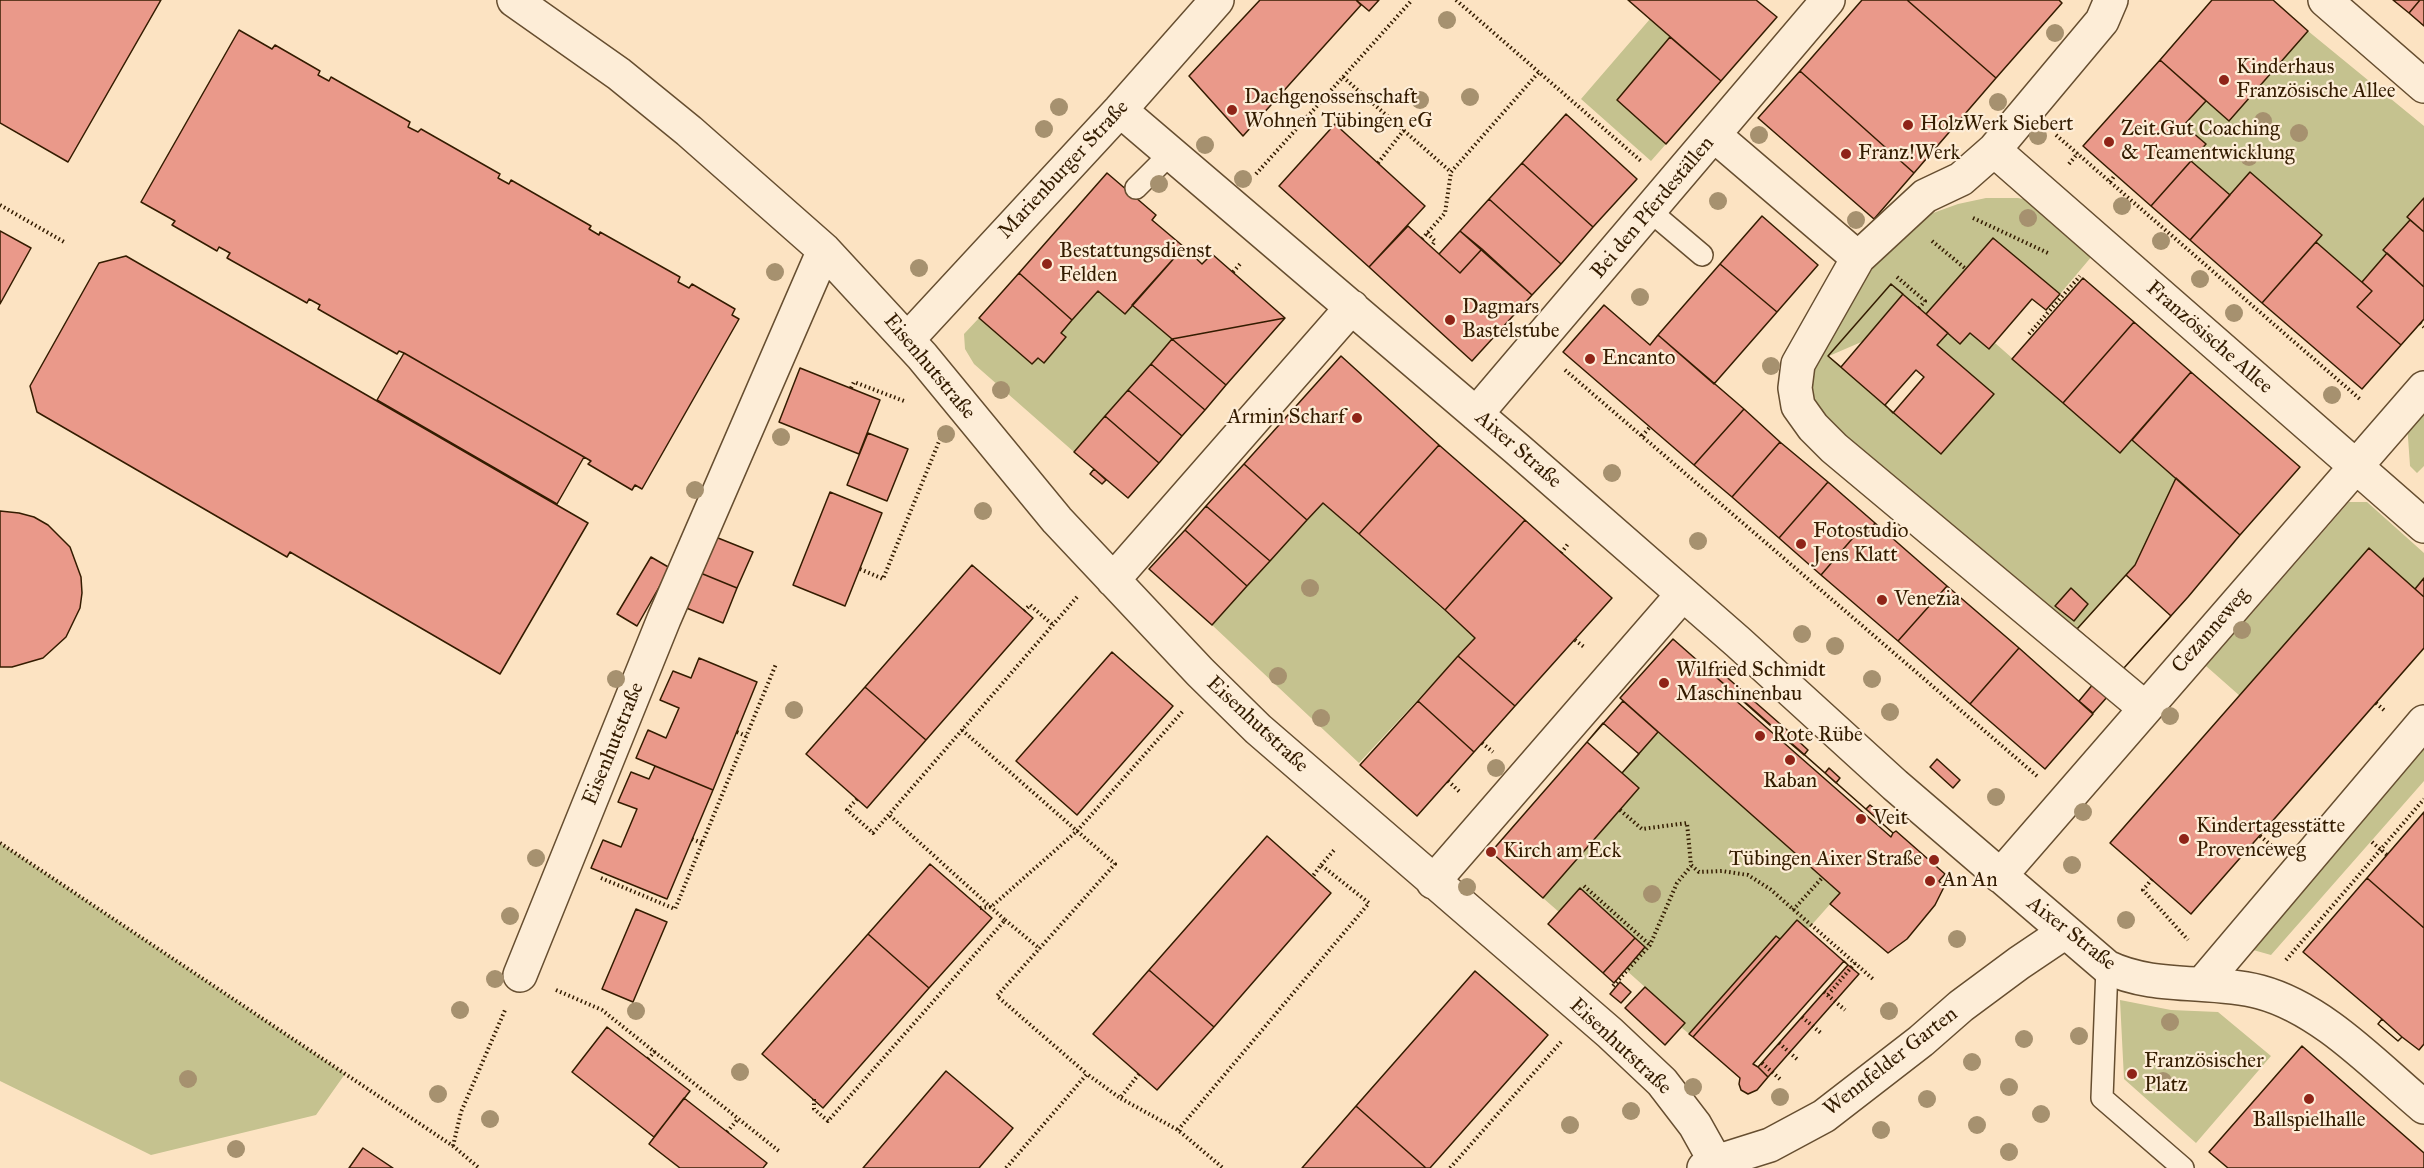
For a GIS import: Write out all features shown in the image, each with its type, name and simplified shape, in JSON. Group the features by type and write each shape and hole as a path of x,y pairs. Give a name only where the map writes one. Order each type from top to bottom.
{"street":[{"name":"Eisenhutstraße","path":"514,0 548,22 637,88 689,130 824,250 908,339 1057,520 1209,681 1258,729 1610,1033 1662,1082 1695,1125 1713,1166"},
{"name":"Marienburger Straße","path":"908,339 1120,110 1217,0"},
{"name":"Bei den Pferdeställen","path":"1476,414 1828,0"},
{"path":"2325,0 2424,86"},
{"path":"2107,10 1994,150 1961,179 1925,196 1862,255 1798,364 1796,388 1798,406 1813,427 1834,448 2145,708"},
{"name":"Aixer Straße","path":"1120,110 1476,414 1683,594 2000,876 2107,967 2124,975 2144,980 2203,983 2259,992 2283,999 2321,1021 2424,1107"},
{"path":"1714,135 1862,255"},
{"name":"Französische Allee","path":"1994,150 2424,526"},
{"name":"Eisenhutstraße","path":"520,975 664,619 824,250"},
{"path":"1107,575 1352,308"},
{"name":"Cezanneweg","path":"2000,876 2424,388"},
{"path":"1433,882 1683,594"},
{"path":"2203,983 2424,722"},
{"name":"Wennfelder Garten","path":"1713,1166 1770,1145 1824,1116 1961,1006 2065,932"}],"lane":[{"path":"1136,188 1171,153"},
{"path":"1650,212 1702,255"},
{"path":"2107,967 2102,1098 2183,1168"}],"path":[{"path":"1230,204 1412,0"},
{"path":"1456,0 1671,186"},
{"path":"1422,238 1445,213 1451,172 1539,72"},
{"path":"1343,77 1451,172"},
{"path":"1378,163 1404,130"},
{"path":"2078,153 2390,427"},
{"path":"2110,182 2115,175"},
{"path":"1925,196 2053,255"},
{"path":"0,205 66,243"},
{"path":"2165,230 2170,223"},
{"path":"1427,233 1435,241 1431,247"},
{"path":"1862,255 1925,301 1918,308"},
{"path":"2224,281 2230,274"},
{"path":"2420,323 2424,327"},
{"path":"1536,345 2065,800"},
{"path":"2329,372 2334,366"},
{"path":"851,388 854,382 904,401"},
{"path":"860,569 883,579 957,400"},
{"path":"1642,436 1650,427"},
{"path":"857,799 847,810 873,833 1053,625 1107,575"},
{"path":"1024,611 1030,605 1053,625"},
{"path":"566,863 675,909 776,664"},
{"path":"980,908 991,907 1077,831 1209,681"},
{"path":"962,730 1115,864 997,996 1087,1074 1120,1098 1178,1130 1223,1168"},
{"path":"736,732 746,736"},
{"path":"2259,992 2424,799"},
{"path":"1569,998 1592,971 1611,988 1650,945 1677,883 1691,866 1688,823 1642,829 1620,810"},
{"path":"889,815 1040,949"},
{"path":"692,839 702,843"},
{"path":"0,843 453,1146 479,1168"},
{"path":"1178,1130 1369,903 1321,865 1313,876"},
{"path":"1691,866 1699,872 1722,871 1748,875 1770,889 1873,979"},
{"path":"1793,910 1822,878"},
{"path":"2152,879 2143,890 2169,919"},
{"path":"1584,886 1650,945"},
{"path":"2339,898 2345,903"},
{"path":"814,1099 814,1109 828,1121 1005,920"},
{"path":"1845,1010 1826,994 1855,963"},
{"path":"453,1146 461,1112 520,975 603,1010 780,1152"},
{"path":"1802,1017 1822,1034"},
{"path":"1450,1168 1566,1035"},
{"path":"1779,1042 1799,1061"},
{"path":"648,1059 655,1051"},
{"path":"1762,1063 1781,1080"},
{"path":"1006,1168 1087,1074"},
{"path":"1120,1098 1139,1074"},
{"path":"727,1132 738,1119"},
{"path":"466,1168 471,1161"}],"shaded area":[{"path":"1650,19 1670,37 1618,100 1666,144 1651,161 1581,99"},
{"path":"2308,31 2424,126 2424,198 2408,217 2410,220 2383,250 2387,253 2362,282 2316,242 2322,234 2250,172 2230,195 2191,161 2184,125 2206,101 2230,121"},
{"path":"1986,198 2018,198 2045,203 2103,243 2060,294 1992,238 1926,314 1829,356 1942,454 1993,394 1937,345 1948,333 1960,344 1970,333 1989,349 1995,343 2120,453 2132,440 2176,478 2135,565 2078,629 2123,669 1821,422 1798,364 1866,251 1933,213 1958,204"},
{"path":"1098,291 1132,305 1172,339 1074,452 974,364 965,349 964,334 979,318 1032,364 1038,358 1044,363 1066,338 1061,333"},
{"path":"2424,404 2424,466 2417,473 2410,466 2407,423"},
{"path":"2349,502 2367,502 2424,553 2424,578 2415,589 2368,549 2240,696 2206,666"},
{"path":"1323,503 1475,638 1359,763 1212,625"},
{"path":"1658,732 1840,893 1808,929 1797,920 1693,1037 1682,1028 1685,1023 1626,970 1645,947 1635,938 1559,912 1543,898 1639,789 1622,773"},
{"path":"2424,739 2424,781 2271,955 2239,946"},
{"path":"0,843 345,1074 316,1115 151,1155 0,1081"},
{"path":"2120,1000 2171,1010 2218,1012 2271,1056 2196,1143 2124,1079"}],"building":[{"path":"0,0 161,0 68,162 0,123"},
{"path":"1260,0 1356,0 1361,5 1243,136 1189,76"},
{"path":"1356,0 1379,0 1369,11"},
{"path":"1628,0 1756,0 1777,17 1721,81"},
{"name":"HolzWerk Siebert","path":"1862,0 1907,0 1996,78 1914,173 1800,71"},
{"path":"1907,0 2059,0 2062,3 1996,78"},
{"name":"Kinderhaus Französische Allee","path":"2212,0 2273,0 2308,31 2229,121 2160,60"},
{"path":"2393,0 2420,0 2409,13"},
{"path":"2420,0 2424,0 2424,26 2409,13"},
{"path":"239,30 272,49 275,45 320,71 318,75 329,81 331,77 410,122 408,127 418,132 421,129 500,174 498,178 509,184 511,180 591,226 589,229 599,235 600,232 680,277 678,282 689,288 692,284 735,309 732,315 739,319 642,489 635,485 632,490 588,464 591,461 404,353 399,351 397,354 318,309 320,305 309,299 307,303 227,258 230,253 219,247 217,251 172,225 175,221 141,202"},
{"path":"1670,37 1721,81 1666,144 1617,100"},
{"path":"2160,60 2206,101 2184,125 2206,144 2151,206 2083,146"},
{"name":"Franz!Werk","path":"1800,71 1914,173 1874,219 1758,118"},
{"path":"1566,114 1637,179 1593,227 1522,163"},
{"path":"1335,124 1425,206 1369,267 1279,186"},
{"path":"2191,161 2230,195 2190,240 2151,206"},
{"path":"1522,163 1593,227 1561,264 1489,199"},
{"path":"2250,172 2322,235 2262,303 2190,240"},
{"path":"1107,173 1156,215 1152,220 1184,247 1125,314 1098,291 1072,320 1019,273"},
{"path":"2424,198 2424,232 2407,217"},
{"path":"1489,199 1561,264 1532,295 1460,231"},
{"path":"1762,216 1818,265 1777,312 1720,264"},
{"path":"2410,220 2424,232 2424,287 2383,250"},
{"path":"1408,226 1460,273 1482,249 1532,295 1472,361 1369,267"},
{"path":"0,231 31,248 0,304"},
{"path":"1460,231 1482,249 1460,273 1439,254"},
{"path":"1993,238 2060,294 2046,310 2032,299 1989,349 1970,333 1960,344 1926,314"},
{"path":"2316,242 2372,291 2357,307 2401,345 2362,389 2262,303"},
{"path":"1184,247 1202,264 1212,254 1285,318 1172,339 1132,305"},
{"path":"2387,253 2424,287 2424,319 2401,345 2357,307 2372,291 2362,282"},
{"path":"126,256 588,523 500,674 290,552 287,557 37,412 30,386 99,263"},
{"path":"1720,264 1777,312 1714,384 1658,335"},
{"path":"1019,273 1072,320 1061,333 1066,337 1044,363 1038,358 1032,364 979,318"},
{"path":"2083,278 2134,322 2063,403 2012,359"},
{"path":"1891,284 1948,333 1937,345 1994,394 1941,454 1828,356"},
{"path":"1891,284 1903,294 1841,367 1828,356"},
{"path":"1604,305 1650,345 1658,335 1744,409 1694,465 1563,352"},
{"path":"1285,318 1226,385 1172,339"},
{"path":"2134,322 2191,372 2120,453 2063,403"},
{"path":"1172,339 1226,385 1205,410 1151,364"},
{"path":"404,353 584,457 557,504 377,400"},
{"path":"1341,356 1439,445 1359,534 1323,503 1307,520 1244,464"},
{"path":"1151,364 1205,410 1182,436 1128,390"},
{"path":"800,368 880,400 859,454 779,422"},
{"path":"1916,370 1924,377 1893,413 1885,405"},
{"path":"2191,372 2300,467 2240,535 2132,440"},
{"path":"1128,390 1182,436 1159,463 1105,416"},
{"path":"1744,409 1780,442 1732,497 1694,465"},
{"path":"1105,416 1159,463 1128,498 1074,452"},
{"path":"868,433 908,449 887,501 847,485"},
{"path":"1780,442 1828,482 1779,538 1732,497"},
{"path":"1439,445 1525,520 1445,610 1359,534"},
{"path":"1244,464 1307,520 1270,561 1206,506"},
{"path":"1094,469 1106,480 1102,484 1090,474"},
{"path":"2176,478 2240,535 2123,669 2077,629 2135,565"},
{"path":"1828,482 1875,523 1864,537 1858,532 1821,575 1779,538"},
{"path":"830,492 882,513 845,606 793,585"},
{"path":"1206,506 1270,561 1247,586 1185,530"},
{"path":"0,511 34,517 48,525 70,547 81,577 80,608 66,637 43,658 12,667 0,667"},
{"path":"1525,520 1612,598 1515,706 1458,656 1475,638 1445,610"},
{"path":"1875,523 1947,586 1898,641 1821,575 1858,532 1864,537"},
{"path":"1185,530 1247,586 1212,625 1149,569"},
{"path":"713,536 753,552 737,588 698,572"},
{"path":"2369,548 2424,597 2424,648 2191,914 2110,843"},
{"path":"651,557 670,568 637,626 617,614"},
{"path":"972,565 1033,618 926,740 865,687"},
{"path":"698,572 737,588 723,623 684,607"},
{"path":"2126,575 2171,616 2123,669 2077,629"},
{"path":"2424,578 2424,597 2415,589"},
{"path":"1947,586 2019,648 1970,704 1898,641"},
{"path":"2071,588 2088,604 2074,621 2055,606"},
{"path":"1673,639 1893,833 1896,831 1945,874 1939,881 1944,887 1935,905 1907,939 1888,953 1830,904 1840,893 1620,698"},
{"path":"2019,648 2093,714 2045,769 1970,704"},
{"path":"1112,652 1173,706 1077,815 1016,761"},
{"path":"1458,656 1515,706 1474,752 1418,701"},
{"path":"699,658 757,682 713,790 636,758 648,730 666,738 679,708 660,700 673,671 691,678"},
{"path":"1722,673 1795,737 1790,743 1717,678"},
{"path":"2094,683 2108,696 2093,713 2079,701"},
{"path":"865,687 926,740 867,808 806,754"},
{"path":"1729,688 1893,833 1891,837 1726,692"},
{"path":"1418,701 1474,752 1417,816 1360,765"},
{"path":"1623,701 1658,732 1622,773 1587,742"},
{"path":"1603,723 1639,754 1622,773 1587,742"},
{"path":"1794,737 1808,750 1804,755 1790,743"},
{"path":"1587,742 1639,788 1543,898 1491,852"},
{"path":"1937,759 1960,780 1953,788 1930,767"},
{"path":"655,766 713,790 667,899 591,868 603,840 621,847 637,809 618,802 631,772 649,779"},
{"path":"1829,768 1840,778 1836,783 1825,773"},
{"path":"1870,805 1880,813 1876,818 1866,809"},
{"path":"2424,812 2424,928 2367,878"},
{"path":"1267,836 1331,893 1214,1027 1149,970"},
{"path":"930,864 992,918 929,988 868,934"},
{"path":"2367,878 2424,928 2424,1044 2419,1050 2402,1037 2398,1041 2378,1024 2382,1019 2303,952"},
{"path":"1580,888 1635,938 1603,973 1548,924"},
{"path":"636,909 667,922 633,1002 602,989"},
{"path":"1797,920 1848,965 1758,1067 1768,1077 1757,1090 1748,1094 1741,1090 1740,1078 1693,1037"},
{"path":"868,934 929,988 823,1108 762,1054"},
{"path":"1776,936 1780,939 1693,1037 1689,1034"},
{"path":"1635,938 1645,947 1614,983 1603,973"},
{"path":"1844,961 1848,965 1758,1067 1753,1064"},
{"path":"1848,965 1859,974 1768,1077 1758,1067"},
{"path":"1149,970 1214,1027 1157,1090 1093,1034"},
{"path":"1475,971 1548,1035 1430,1168 1426,1168 1356,1106"},
{"path":"1620,982 1631,992 1621,1003 1610,994"},
{"path":"1645,987 1685,1023 1665,1045 1625,1008"},
{"path":"2382,1019 2402,1037 2398,1041 2378,1024"},
{"path":"607,1027 690,1091 654,1137 572,1072"},
{"name":"Ballspielhalle","path":"2302,1046 2424,1153 2424,1168 2228,1168 2209,1152"},
{"path":"946,1071 1013,1128 979,1168 863,1168"},
{"path":"684,1098 767,1163 763,1168 680,1168 649,1144"},
{"path":"1356,1106 1426,1168 1302,1168"},
{"path":"363,1148 393,1168 349,1168"}],"place":[{"name":"Kinderhaus Französische Allee","path":"2224,80"},
{"name":"Dachgenossenschaft Wohnen Tübingen eG","path":"1232,110"},
{"name":"HolzWerk Siebert","path":"1908,125"},
{"name":"Zeit.Gut Coaching & Teamentwicklung","path":"2109,142"},
{"name":"Franz!Werk","path":"1846,154"},
{"name":"Bestattungsdienst Felden","path":"1047,264"},
{"name":"Dagmars Bastelstube","path":"1450,320"},
{"name":"Encanto","path":"1590,359"},
{"name":"Armin Scharf","path":"1357,418"},
{"name":"Fotostudio Jens Klatt","path":"1801,544"},
{"name":"Venezia","path":"1882,600"},
{"name":"Wilfried Schmidt Maschinenbau","path":"1664,683"},
{"name":"Rote Rübe","path":"1760,736"},
{"name":"Raban","path":"1790,760"},
{"name":"Veit","path":"1861,819"},
{"name":"Kindertagesstätte Provenceweg","path":"2184,839"},
{"name":"Kirch am Eck","path":"1491,852"},
{"name":"Tübingen Aixer Straße","path":"1934,860"},
{"name":"An An","path":"1930,881"},
{"name":"Französischer Platz","path":"2132,1074"},
{"name":"Ballspielhalle","path":"2309,1099"}]}
